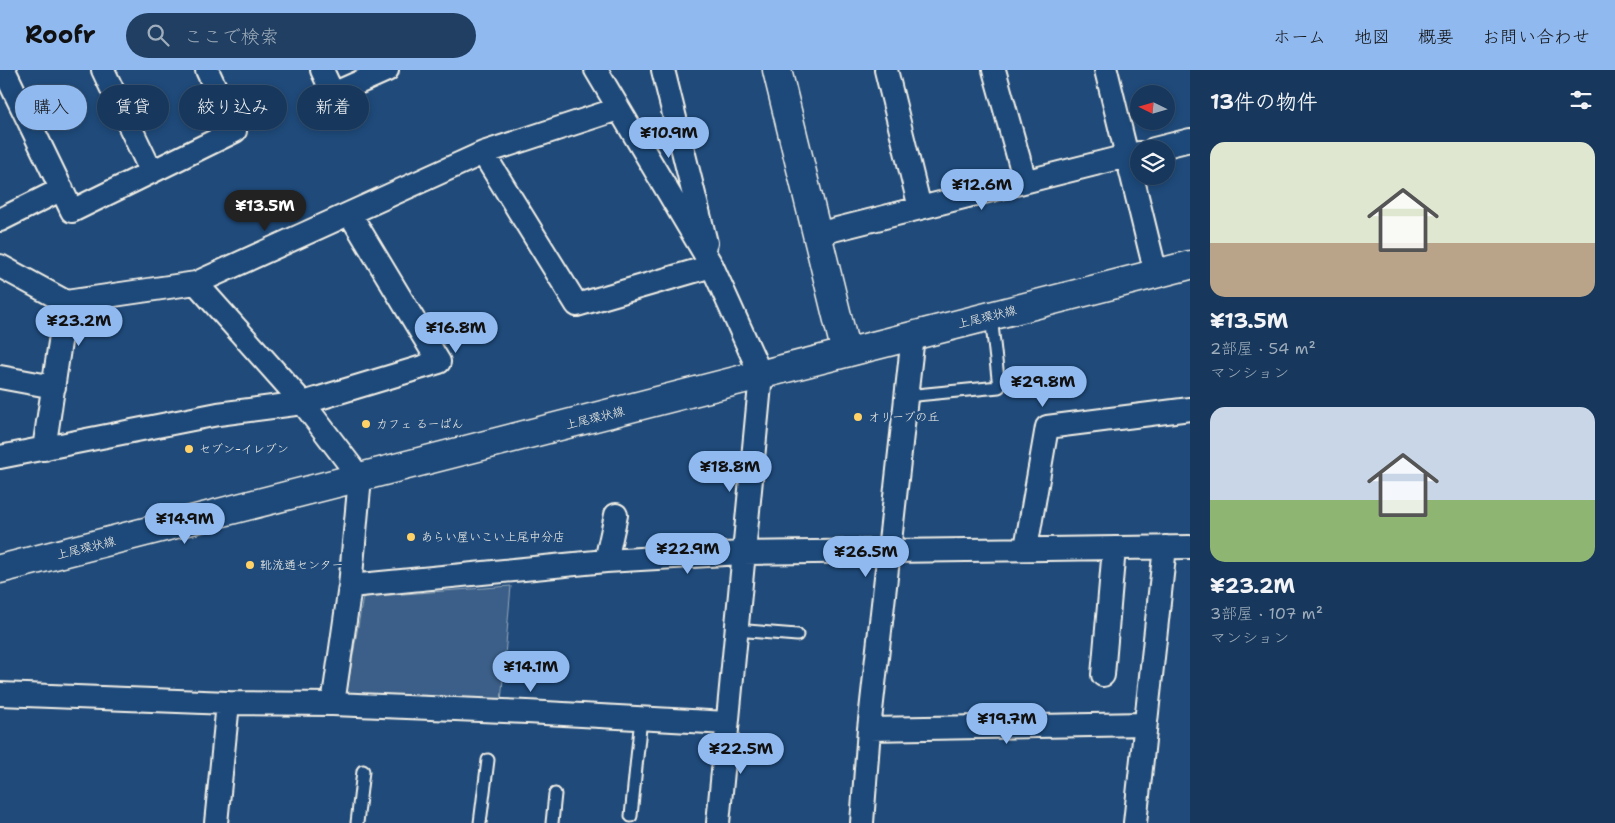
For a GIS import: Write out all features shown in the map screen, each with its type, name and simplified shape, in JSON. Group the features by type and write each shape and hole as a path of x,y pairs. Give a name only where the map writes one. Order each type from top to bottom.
{"main road":[{"path":"777,70 846,353"},
{"name":"上尾環状線","path":"0,569 1190,265"}],"street":[{"path":"4,70 72,211 235,131 207,70"},
{"path":"103,70 151,171"},
{"path":"322,70 333,94 387,70"},
{"path":"596,70 712,266 761,375 742,553 718,823"},
{"path":"663,70 712,266"},
{"path":"886,70 920,208"},
{"path":"994,70 1025,181"},
{"path":"1106,70 1130,145"},
{"path":"0,266 66,302 196,283 483,153 618,109"},
{"path":"1175,144 1190,140"},
{"path":"483,153 577,305 712,266"},
{"path":"817,234 1130,155"},
{"path":"1139,185 1156,274"},
{"path":"0,220 62,189"},
{"path":"0,461 44,449 218,414 302,403 439,362 350,214"},
{"path":"196,283 302,403 360,478 350,586 333,704"},
{"path":"44,449 66,302"},
{"path":"862,823 869,729 913,336"},
{"path":"0,377 54,387"},
{"path":"1026,548 1047,427 1190,409"},
{"path":"606,561 616,515"},
{"path":"1135,823 1165,547"},
{"path":"350,586 606,561 742,553 1190,547"},
{"path":"1102,675 1114,548"},
{"path":"0,694 228,703 333,704 727,723"},
{"path":"216,823 228,703"},
{"path":"869,729 1145,724"}],"lane":[{"path":"906,396 998,388 991,316"},
{"path":"735,630 797,635"},
{"path":"631,816 641,718"},
{"path":"480,823 488,760"},
{"path":"357,823 363,771"},
{"path":"552,823 556,794"}],"shaded area":[{"path":"511,586 501,702 346,696 363,597"}],"place":[{"name":"オリーブの丘","path":"858,417"},
{"name":"カフェ るーぱん","path":"366,424"},
{"name":"セブン-イレブン","path":"189,449"},
{"name":"あらい屋いこい上尾中分店","path":"411,537"},
{"name":"靴流通センター","path":"250,565"}]}
